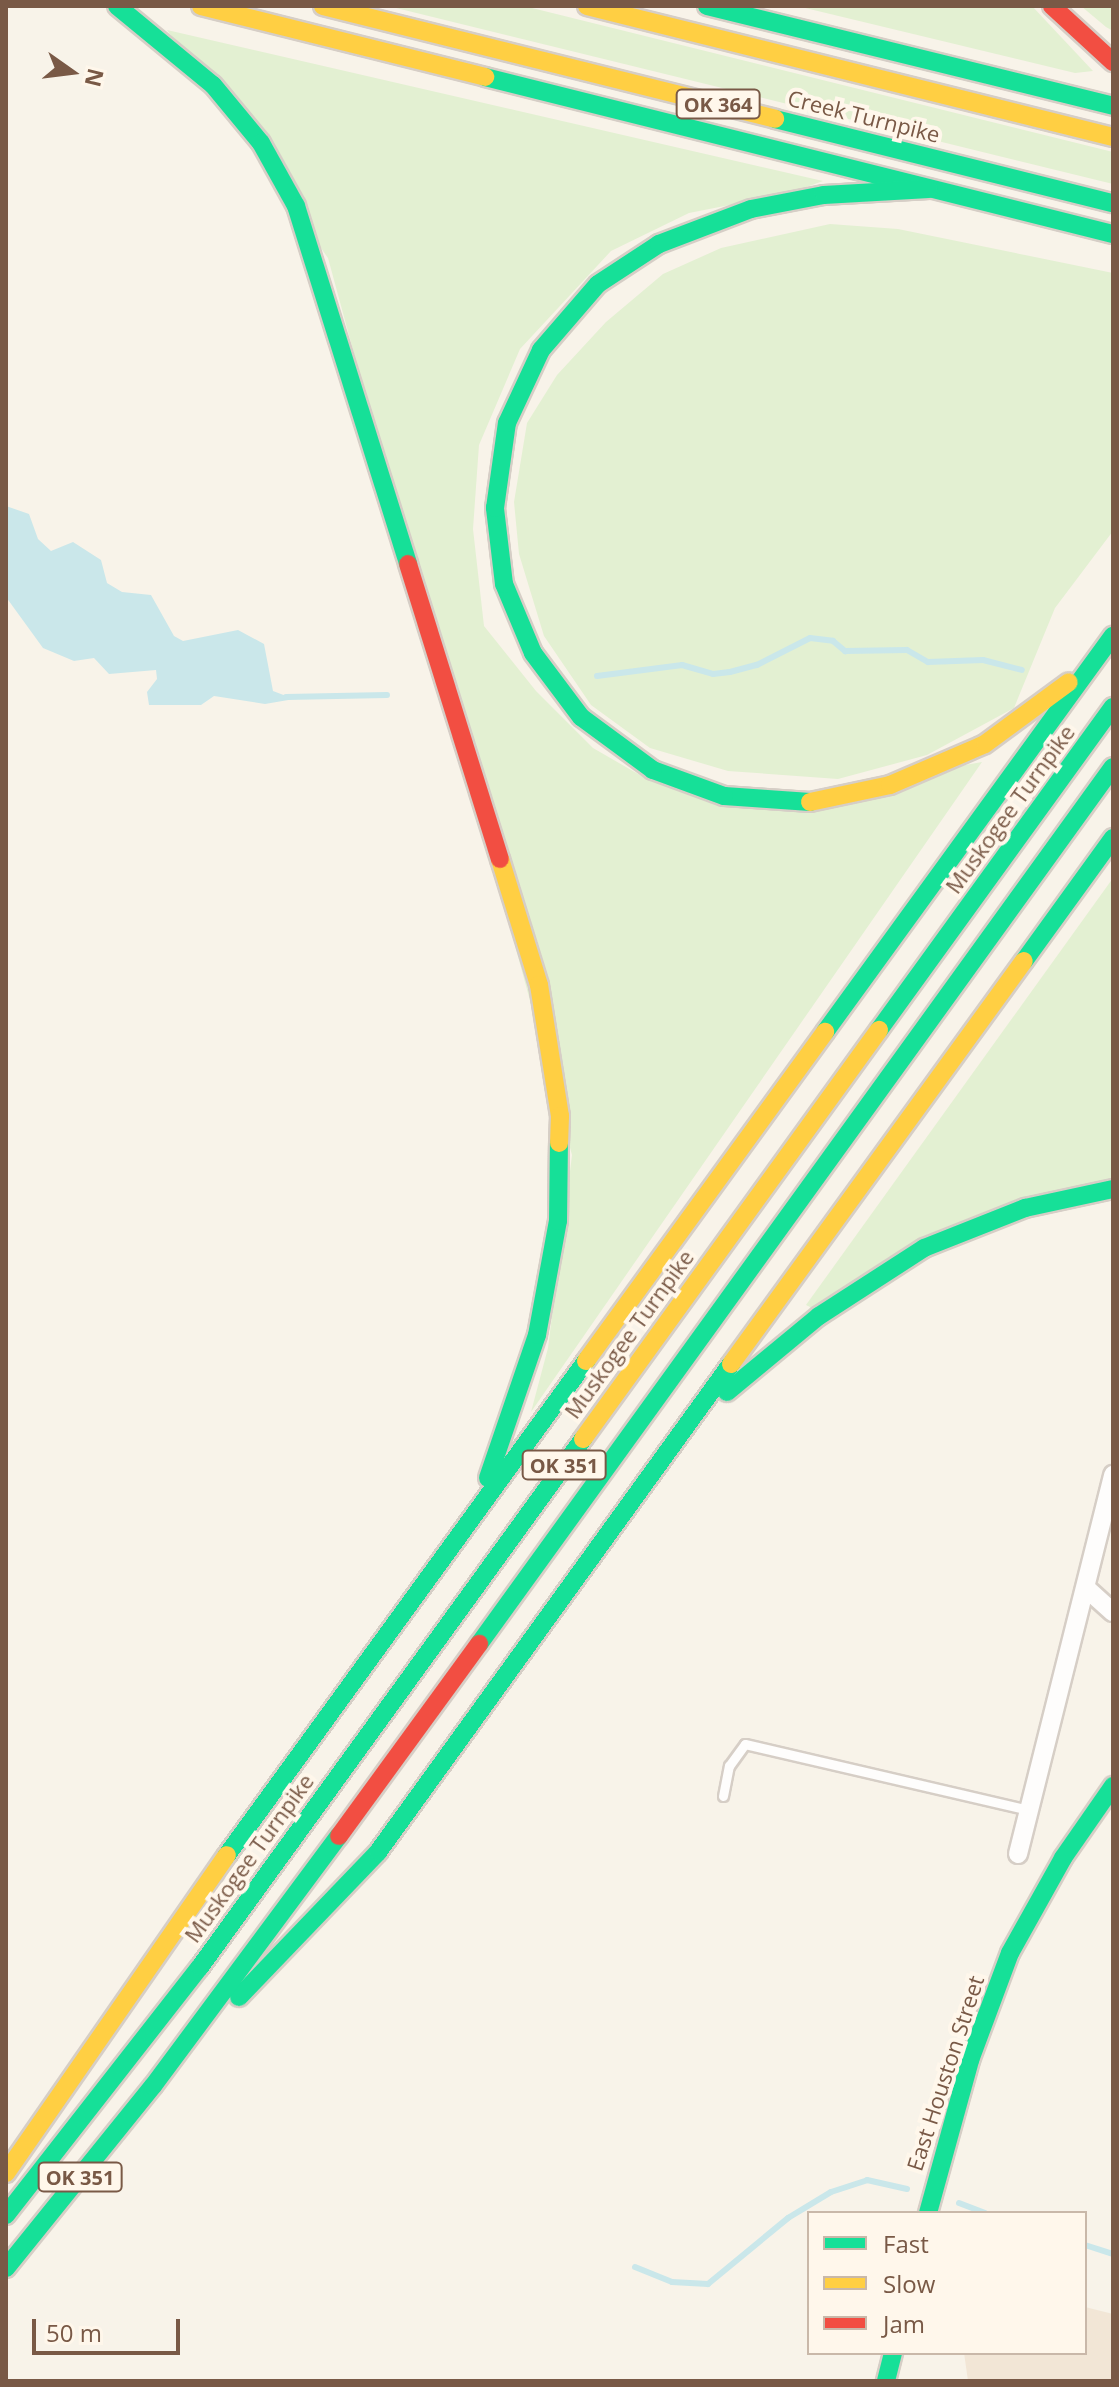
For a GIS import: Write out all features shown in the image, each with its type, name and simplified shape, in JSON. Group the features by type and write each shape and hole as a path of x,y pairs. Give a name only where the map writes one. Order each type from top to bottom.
{"main road":[{"path":"117,6 213,85 261,143 296,206 539,985 560,1116 558,1221 537,1335 475,1515"},
{"path":"201,6 1113,234"},
{"name":"Creek Turnpike","path":"323,6 1113,203"},
{"name":"Creek Turnpike","path":"587,6 1113,137"},
{"path":"707,6 1113,106"},
{"path":"1052,6 1113,62"},
{"path":"929,189 824,195 725,216 641,254 578,303 541,350 503,438 496,481 495,533 512,608 546,674 601,735 673,779 755,801 808,802 860,794 944,766 985,744 1094,663"},
{"path":"6,2173 165,1940 1113,636"},
{"name":"Muskogee Turnpike","path":"6,2215 209,1954 1113,707"},
{"name":"OK 351","path":"6,2268 153,2086 372,1792 1113,767"},
{"path":"153,2086 378,1852 1113,838"},
{"path":"690,1422 819,1316 894,1265 1001,1216 1113,1189"},
{"name":"East Houston Street","path":"929,2211 975,2045 1010,1953 1063,1858 1113,1786"},
{"path":"886,2381 892,2355"}],"street":[{"path":"1018,1854 1113,1475"},
{"path":"1086,1588 1113,1612"}],"lane":[{"path":"723,1796 729,1766 745,1744 1029,1810"}],"shaded area":[{"path":"1087,2308 1113,2314 1113,2381 968,2381 964,2355 1087,2355"}],"green space":[{"path":"388,6 524,6 1113,152 1113,184"},
{"path":"797,6 1032,6 1093,71 1075,73"},
{"path":"1081,6 1113,6 1113,31 1106,27"},
{"path":"167,30 823,181 790,193 689,213 611,251 520,349 479,445 473,529 484,626 536,691 593,748 645,778 729,807 982,762 531,1412 548,1348 572,1155 328,258"},
{"path":"830,224 898,229 1113,273 1113,531 1055,608 1014,708 927,755 838,779 728,771 650,748 591,705 544,636 519,554 514,502 527,423 557,375 606,322 663,274 721,248"},
{"path":"1113,878 1113,1180 812,1308 806,1305"}],"water":[{"path":"6,506 29,514 38,539 51,551 73,542 101,560 107,583 122,592 151,595 174,636 183,641 238,630 264,644 273,691 294,699 265,704 214,696 201,705 149,705 147,692 157,679 156,670 109,674 94,658 74,661 43,648 6,597"}],"waterway":[{"path":"597,676 682,665 713,674 730,672 757,665 810,638 833,641 845,651 907,650 928,662 983,660 1022,670"},
{"path":"286,697 387,695"},
{"path":"635,2267 672,2282 708,2284 788,2218 831,2192 867,2180 907,2189"},
{"path":"959,2203 980,2211"},
{"path":"1087,2246 1113,2254"}],"traffic: fast":[{"path":"117,6 213,85 261,143 296,206 408,564"},
{"path":"707,6 1113,106"},
{"path":"485,77 1113,234"},
{"path":"775,119 1113,203"},
{"path":"810,802 724,796 653,770 581,717 533,653 504,584 495,508 507,423 541,350 598,284 659,244 751,209 824,195 929,189"},
{"path":"825,1032 1113,636"},
{"path":"879,1030 1113,707"},
{"path":"479,1644 1113,767"},
{"path":"1024,961 1113,838"},
{"path":"488,1478 537,1335 558,1221 559,1143"},
{"path":"727,1392 819,1316 924,1248 1025,1208 1113,1189"},
{"path":"227,1855 586,1361"},
{"path":"239,1997 378,1852 731,1364"},
{"path":"6,2215 200,1967 583,1439"},
{"path":"929,2211 970,2060 1010,1953 1063,1858 1113,1786"},
{"path":"6,2268 153,2086 339,1836"},
{"path":"886,2381 892,2355"}],"traffic: slow":[{"path":"201,6 485,77"},
{"path":"323,6 775,119"},
{"path":"587,6 1113,137"},
{"path":"810,802 890,785 985,744 1069,682"},
{"path":"500,859 539,985 560,1116 559,1143"},
{"path":"731,1364 1024,961"},
{"path":"583,1439 879,1030"},
{"path":"586,1361 825,1032"},
{"path":"6,2173 227,1855"}],"traffic: jam":[{"path":"1052,6 1113,62"},
{"path":"408,564 500,859"},
{"path":"339,1836 479,1644"}]}
